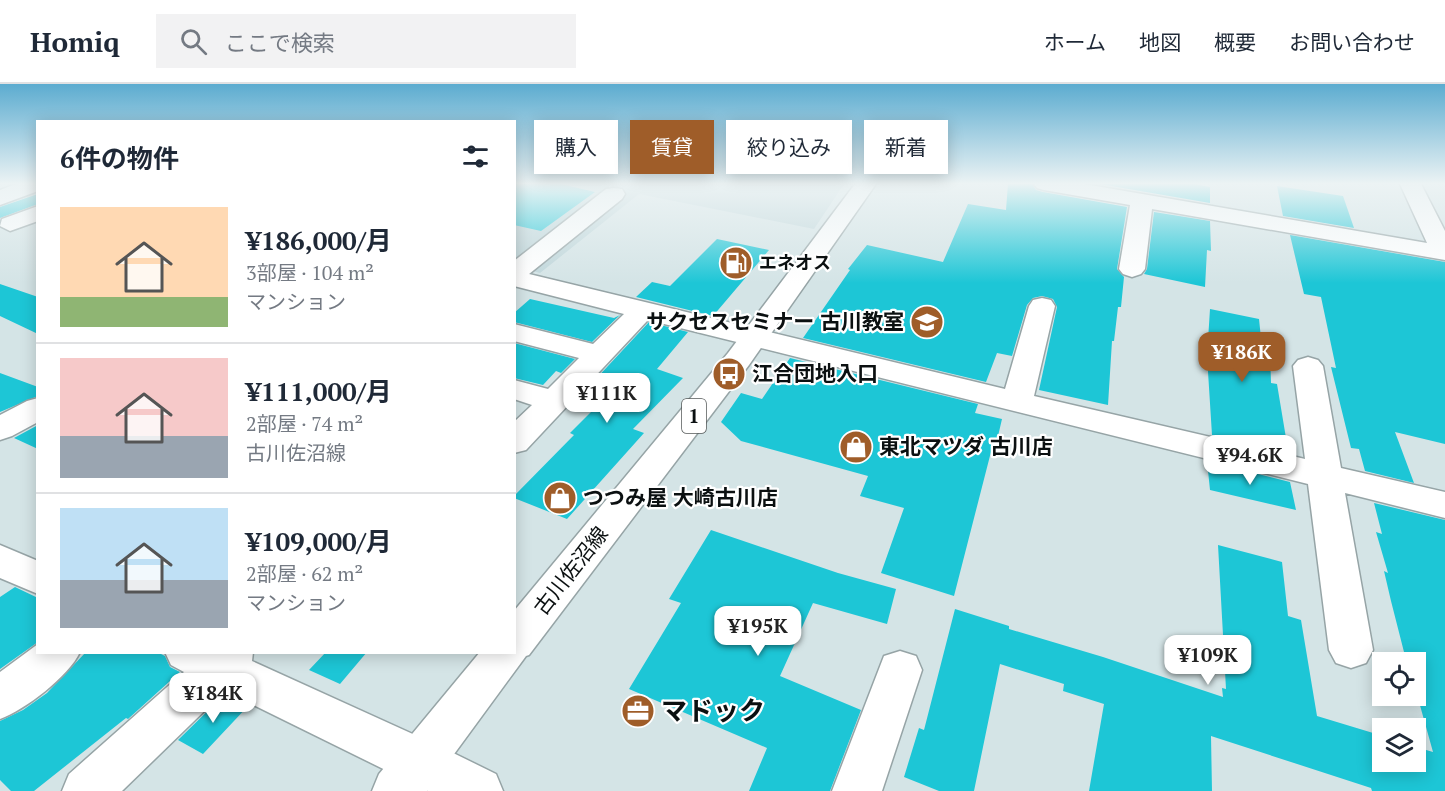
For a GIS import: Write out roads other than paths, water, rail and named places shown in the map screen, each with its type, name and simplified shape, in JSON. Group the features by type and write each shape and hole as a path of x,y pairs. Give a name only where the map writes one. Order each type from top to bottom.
{"street":[{"path":"10,224 28,217"},
{"path":"517,281 588,217"},
{"name":"古川佐沼線","path":"516,639 755,339 843,217"},
{"path":"1132,269 1137,217"},
{"path":"1255,217 1444,253"},
{"path":"1426,217 1444,253"},
{"path":"517,281 1445,505"},
{"path":"1017,402 1042,306"},
{"path":"516,440 642,311"},
{"path":"516,333 600,355"},
{"path":"1308,366 1351,650"},
{"path":"516,390 554,401"},
{"path":"0,429 36,409"},
{"path":"0,560 36,578"},
{"path":"0,699 56,654"},
{"path":"408,776 504,654"},
{"path":"87,791 214,658 408,776 478,791"},
{"path":"857,791 900,670"}],"place":[{"name":"エネオス","path":"736,263"},
{"name":"サクセスセミナー 古川教室","path":"927,322"},
{"name":"江合団地入口","path":"729,374"},
{"name":"東北マツダ 古川店","path":"856,447"},
{"name":"つつみ屋 大崎古川店","path":"560,498"},
{"name":"マドック","path":"638,711"}]}
